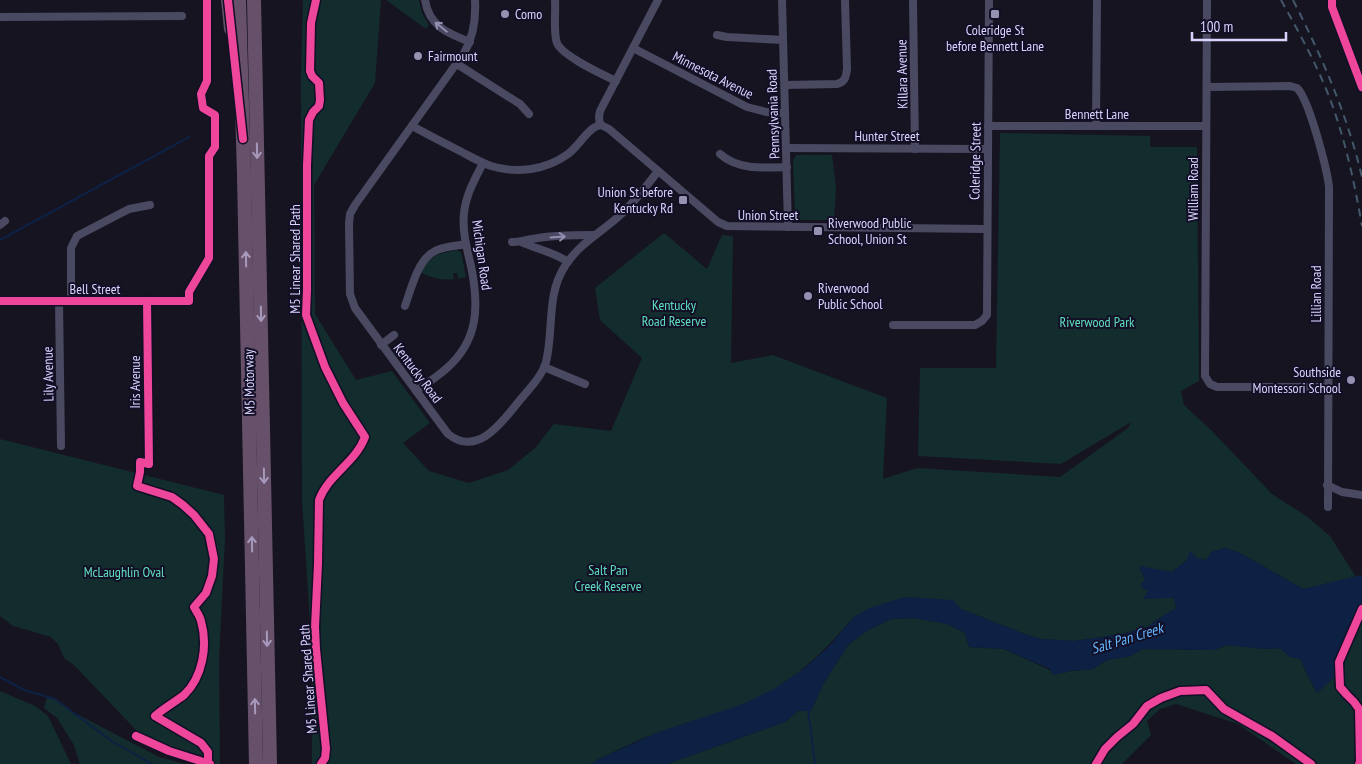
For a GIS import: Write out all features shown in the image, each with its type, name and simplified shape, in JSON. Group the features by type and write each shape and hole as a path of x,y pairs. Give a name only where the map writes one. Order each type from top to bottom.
{"highway":[{"path":"228,0 243,139"},
{"name":"M5 Motorway","path":"239,0 263,760"},
{"name":"M5 Motorway","path":"254,0 263,760"},
{"path":"256,103 260,0"}],"street":[{"path":"426,0 428,13 441,28 470,42"},
{"name":"Kentucky Road","path":"475,0 475,20 470,42 457,64 355,205 350,219 351,298 354,308 448,434 459,440 472,442 483,438 502,422 535,381 544,367 554,293 559,275 578,250 620,215 658,172"},
{"path":"555,0 558,45 565,53 616,81"},
{"path":"412,126 483,163 497,168 527,170 555,162 580,143 592,128 600,125 600,110 658,0"},
{"name":"Pennsylvania Road","path":"782,0 788,228"},
{"path":"785,85 837,84 846,79 845,0"},
{"name":"Killara Avenue","path":"913,0 915,148"},
{"name":"Coleridge Street","path":"893,325 975,325 985,319 987,310 989,0"},
{"path":"1096,126 1097,0"},
{"name":"William Road","path":"1207,0 1206,379 1212,386 1217,387 1328,387"},
{"path":"1332,0 1332,7 1362,87"},
{"path":"0,17 182,16"},
{"path":"717,35 783,40"},
{"name":"Minnesota Avenue","path":"633,48 747,107 766,112 785,113"},
{"path":"602,74 614,72 625,63"},
{"path":"457,64 520,104 529,114"},
{"name":"Lillian Road","path":"1207,87 1290,86 1297,88 1304,96 1318,141 1329,187 1328,507"},
{"name":"Union Street","path":"600,125 609,129 723,225 788,228 987,229"},
{"name":"Bennett Lane","path":"988,126 1206,126"},
{"name":"Hunter Street","path":"786,148 988,149"},
{"path":"720,154 730,162 746,166 758,168 787,167"},
{"name":"Michigan Road","path":"416,391 454,362 465,346 473,326 476,297 463,222 469,191 483,163"},
{"path":"71,301 71,248 76,236 129,209 150,204"},
{"path":"512,242 521,242 532,238 595,235"},
{"path":"521,242 559,256 568,262"},
{"path":"405,306 418,270 429,254 440,249 466,244"},
{"name":"Bell Street","path":"0,301 189,301"},
{"name":"Lily Avenue","path":"59,301 61,446"},
{"name":"Iris Avenue","path":"147,301 149,464"},
{"path":"382,345 394,335"},
{"path":"544,367 585,384"},
{"path":"1327,485 1342,492 1362,496"}],"green space":[{"path":"303,0 381,0 375,83 314,185 315,314 356,380 392,371 430,423 403,443 429,471 469,483 508,470 535,448 554,424 611,431 642,358 600,320 595,288 664,233 707,269 722,235 733,236 731,363 773,355 887,398 883,479 917,468 1060,477 1128,428 1131,422 1061,464 918,456 920,368 996,368 1000,133 1150,136 1150,147 1197,147 1199,381 1181,391 1184,405 1212,431 1272,494 1306,516 1330,536 1356,577 1303,589 1238,552 1224,548 1206,560 1191,559 1172,572 1140,567 1149,591 1144,598 1175,598 1176,608 1147,627 1122,634 1074,641 1041,639 961,609 854,617 827,647 775,689 747,703 642,739 591,764 312,764 311,638 302,500 301,76"},
{"path":"386,0 419,0 422,13 429,25 426,29"},
{"path":"797,155 832,155 836,188 834,220 799,220 795,216 793,161"},
{"path":"456,250 461,252 466,277 458,279 457,273 453,273 454,279 441,279 420,272 426,262 440,254"},
{"name":"McLaughlin Oval","path":"0,439 224,495 225,538 219,660 220,764 198,764 154,749 75,666 64,658 58,644 51,637 13,626 0,616"},
{"path":"1359,606 1362,606 1362,764 1296,764 1238,724 1176,704 1160,709 1147,721 1151,735 1122,764 667,764 785,722 798,711 811,711 823,684 849,644 868,630 891,619 914,618 947,624 965,633 969,647 1004,649 1050,670 1053,675 1093,669 1107,660 1131,656 1142,649 1214,650 1228,645 1266,649 1280,648 1290,657 1300,659 1317,693"},
{"path":"0,691 35,706 48,716 71,764 0,764"},
{"path":"47,697 55,699 73,712 159,757 185,764 80,764 74,745 57,718 44,708"}],"water":[{"name":"Salt Pan Creek","path":"1224,548 1238,552 1303,589 1362,575 1362,606 1359,606 1337,675 1317,693 1300,659 1290,657 1280,648 1266,649 1228,645 1214,650 1142,649 1131,656 1107,660 1093,669 1053,675 1050,669 1004,649 969,647 965,633 947,624 914,618 891,619 868,630 849,644 823,684 811,711 798,711 785,722 667,764 591,764 656,733 743,704 774,689 805,668 830,645 854,617 869,608 905,597 953,600 961,609 1041,639 1074,641 1122,634 1147,627 1176,608 1174,598 1143,599 1148,591 1140,586 1145,579 1139,566 1172,572 1187,560 1190,551 1197,558 1206,560 1211,552"}],"waterway":[{"path":"0,240 189,137"},
{"path":"0,677 24,690 55,699 113,742 152,764"},
{"path":"808,710 815,764"}],"railway":[{"path":"1281,0 1317,68 1329,96 1343,139 1362,226"},
{"path":"1293,0 1333,86 1349,131 1362,177"}],"cycle path":[{"path":"0,301 189,301 189,292 209,258 209,156 215,147 215,115 203,108 201,94 207,81 207,0"},
{"path":"228,0 243,139"},
{"name":"M5 Linear Shared Path","path":"316,0 311,23 310,71 319,83 320,100 319,106 309,120 306,315 325,367 343,403 365,437 361,446 329,483 319,500 315,627 326,749 325,758 321,764"},
{"path":"1332,0 1332,7 1362,87"},
{"path":"147,301 149,464 140,462 137,486 172,497 194,515 209,534 214,559 212,576 206,593 194,607 200,619 204,640 200,670 184,695 155,716 201,743 208,752 208,764"},
{"path":"1359,764 1359,709 1340,687 1339,662 1362,609"},
{"path":"1096,764 1105,749 1133,724 1147,706 1180,691 1206,690 1224,709 1272,736 1311,764"},
{"path":"136,736 169,751 210,764"}],"place":[{"name":"Como","path":"505,14"},
{"name":"Coleridge St before Bennett Lane","path":"995,14"},
{"name":"Fairmount","path":"418,56"},
{"name":"Union St before Kentucky Rd","path":"683,200"},
{"name":"Riverwood Public School, Union St","path":"818,231"},
{"name":"Riverwood Public School","path":"808,296"},
{"name":"Southside Montessori School","path":"1351,380"}],"park label":[{"name":"Kentucky Road Reserve","path":"674,314"},
{"name":"Riverwood Park","path":"1097,322"},
{"name":"Salt Pan Creek Reserve","path":"608,578"}]}
